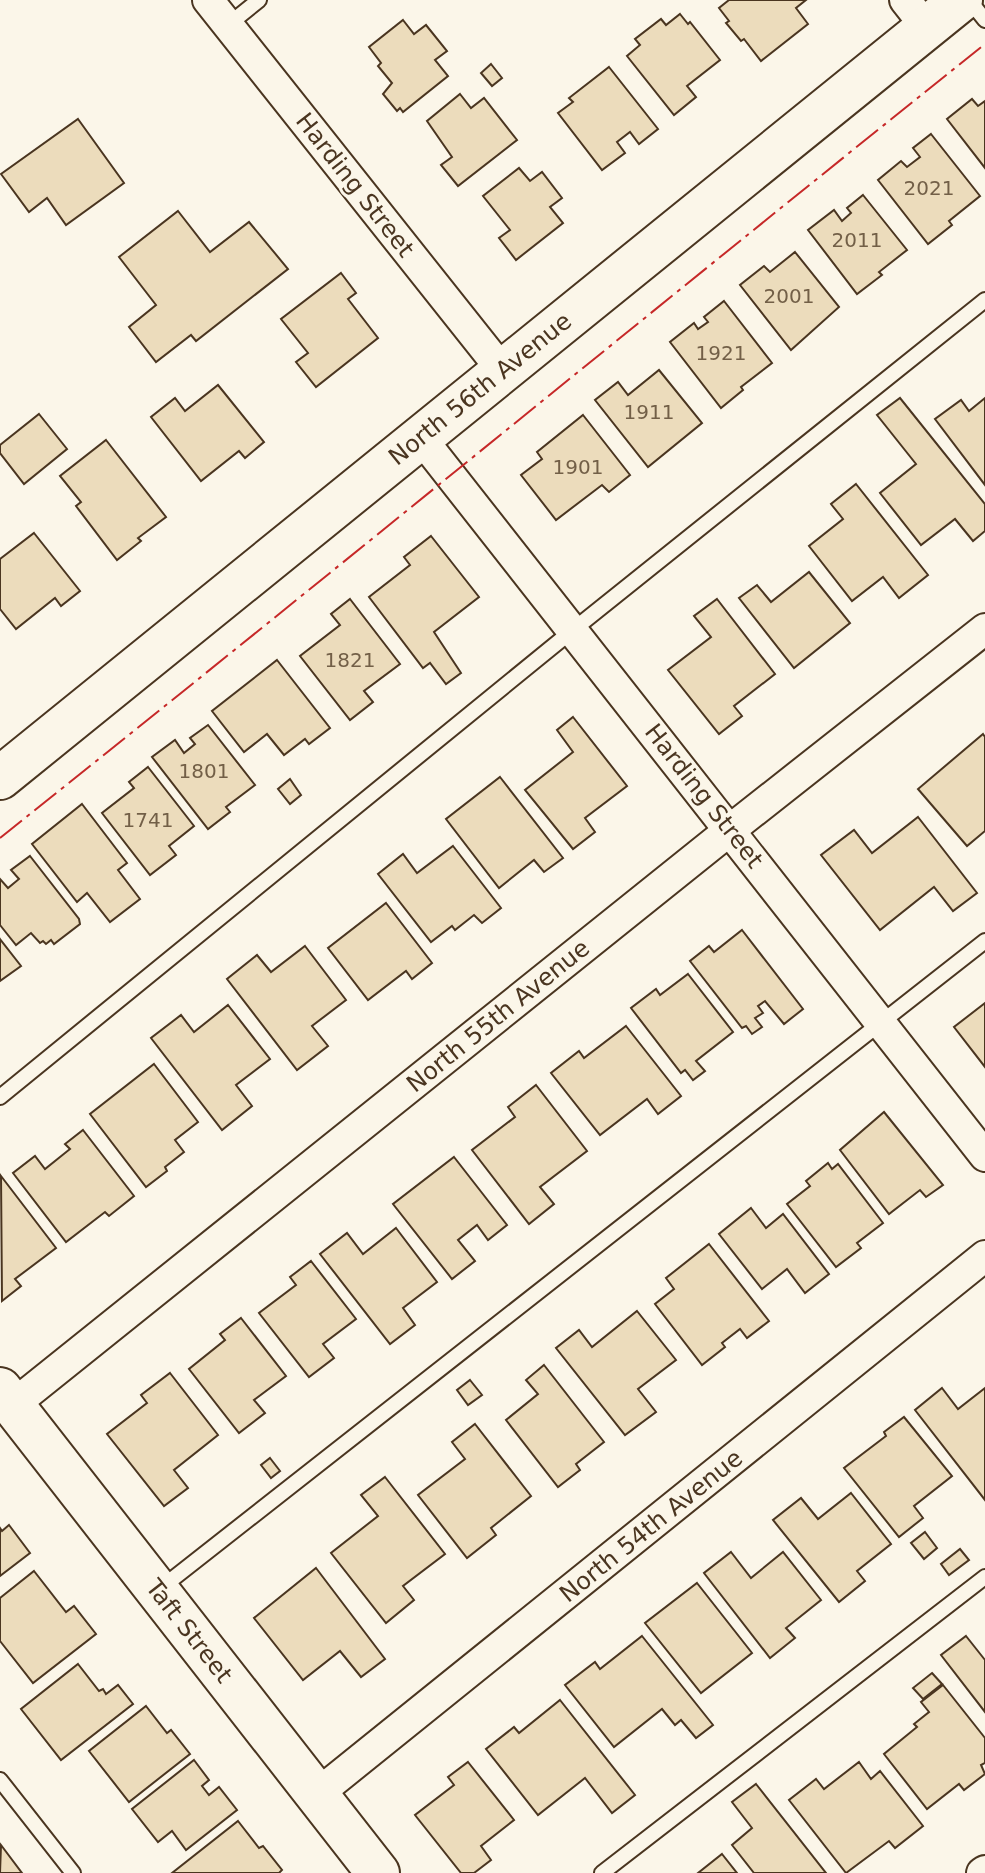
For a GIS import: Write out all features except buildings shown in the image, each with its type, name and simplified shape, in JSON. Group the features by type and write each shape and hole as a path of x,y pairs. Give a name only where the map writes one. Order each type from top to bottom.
{"street":[{"name":"Harding Street","path":"208,0 502,370"},
{"name":"North 56th Avenue","path":"0,778 421,438 916,14 961,0"},
{"name":"Harding Street","path":"421,438 985,1156"},
{"name":"North 55th Avenue","path":"6,1397 985,629"},
{"name":"North 54th Avenue","path":"316,1795 985,1256"},
{"name":"Taft Street","path":"6,1397 378,1873"}],"lane":[{"path":"228,25 259,0"},
{"path":"969,0 985,20"},
{"path":"0,1097 573,630 985,300"},
{"path":"157,1590 985,941"},
{"path":"602,1873 985,1577"},
{"path":"0,1780 73,1873"}],"power":[{"path":"0,838 985,44"}]}
